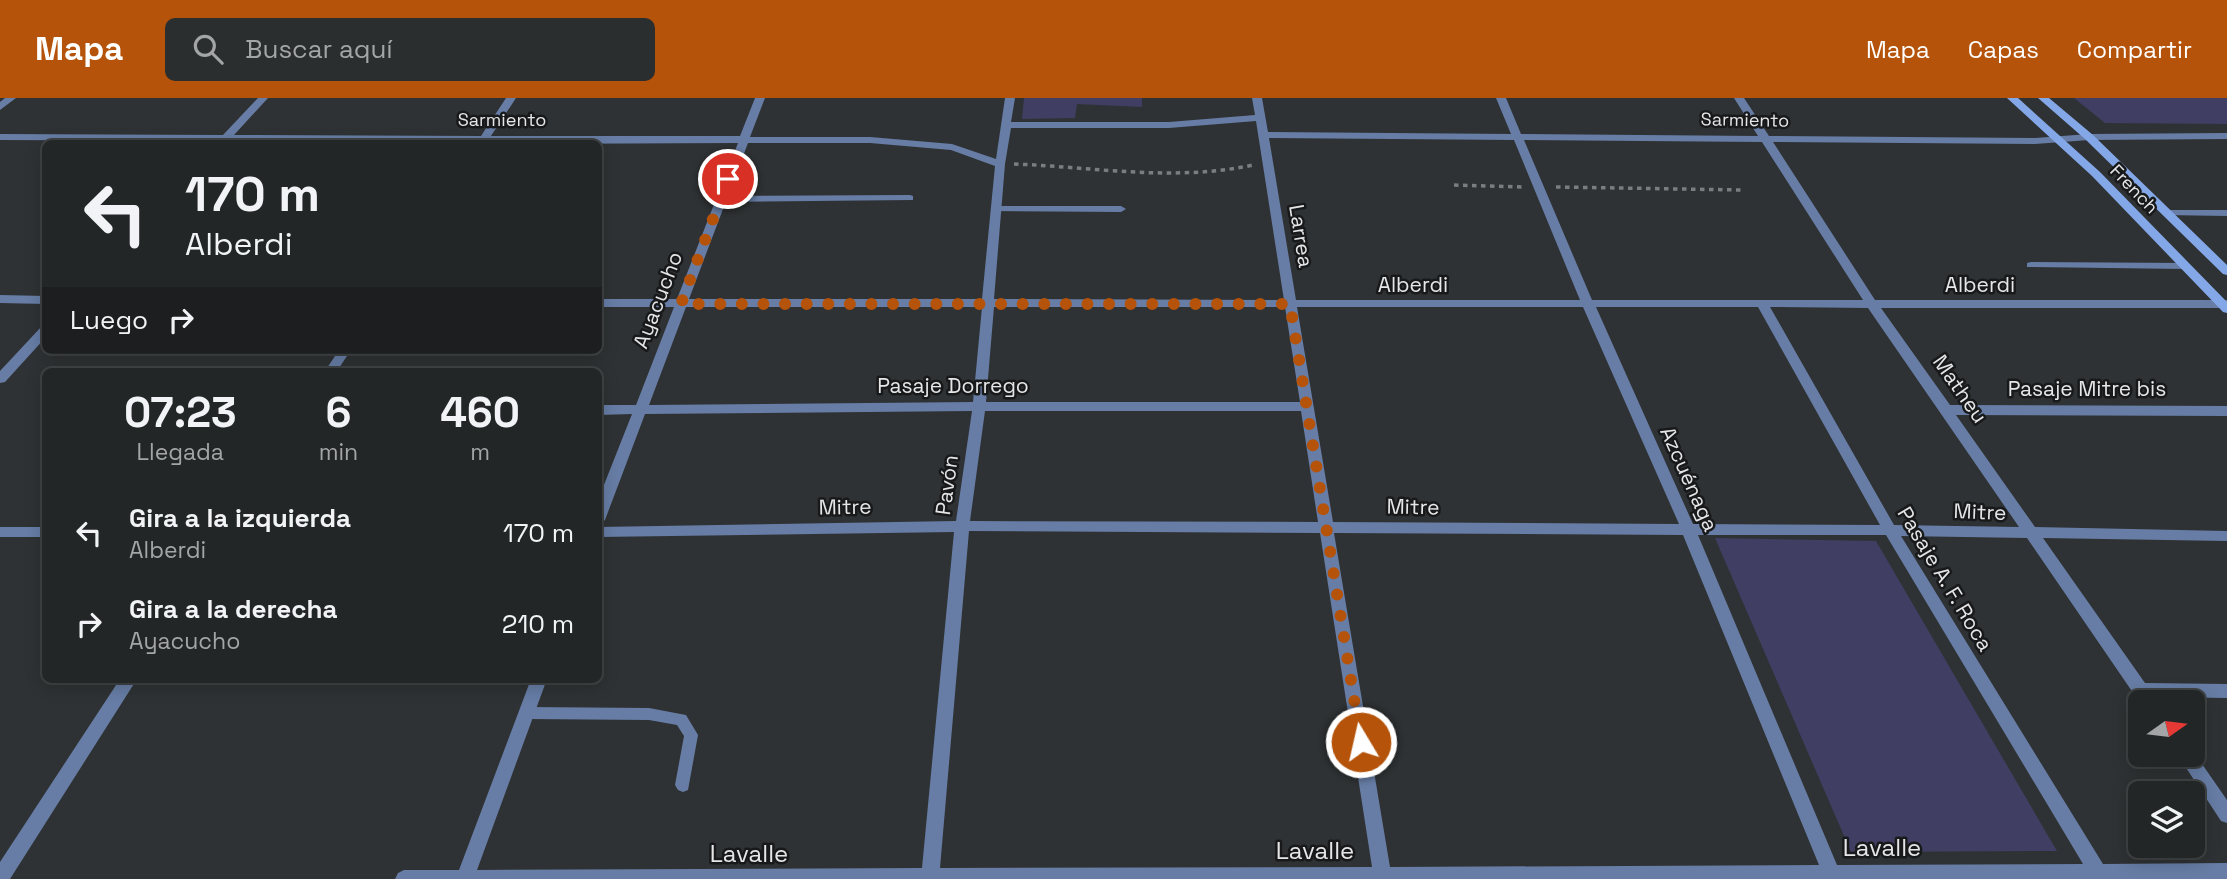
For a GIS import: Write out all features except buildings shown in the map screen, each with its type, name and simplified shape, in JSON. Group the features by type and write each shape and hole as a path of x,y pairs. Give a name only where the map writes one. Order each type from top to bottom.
{"main road":[{"name":"French","path":"2012,98 2058,139 2225,305"},
{"name":"French","path":"2043,98 2089,137 2227,271"}],"street":[{"path":"0,107 11,98"},
{"path":"224,140 262,98"},
{"path":"485,140 511,98"},
{"name":"Ayacucho","path":"602,510 760,98"},
{"name":"Pavón","path":"930,879 962,526 979,406 1000,164 1010,98"},
{"name":"Larrea","path":"1257,98 1383,877"},
{"name":"Azcuénaga","path":"1501,98 1588,304 1689,531 1833,876"},
{"name":"Matheu","path":"1739,98 1872,304 2141,690"},
{"path":"1006,125 1169,125 1260,118"},
{"name":"Sarmiento","path":"1263,135 2058,139 2227,136"},
{"name":"Sarmiento","path":"0,137 224,140"},
{"name":"Sarmiento","path":"602,141 928,143 952,147 1000,164"},
{"path":"2168,213 2227,213"},
{"path":"0,299 42,300"},
{"name":"Alberdi","path":"602,303 2225,305"},
{"name":"Pasaje A. F. Roca","path":"1762,304 1890,530 2098,872"},
{"path":"0,379 42,333"},
{"name":"Pasaje Dorrego","path":"602,410 979,406 1307,407"},
{"name":"Pasaje Mitre bis","path":"1947,410 2227,411"},
{"name":"Mitre","path":"602,532 962,526 1890,530 2227,536"},
{"path":"0,532 42,532"},
{"path":"0,878 126,683"},
{"path":"466,879 538,683"},
{"path":"2205,692 2227,691"},
{"path":"2194,767 2227,815"},
{"name":"Lavalle","path":"404,879 1833,876 2098,872 2121,876 2227,872"}],"lane":[{"path":"720,199 910,198"},
{"path":"996,209 1121,209"},
{"path":"2031,265 2185,266"},
{"path":"527,713 649,714 681,719 691,735 683,785"}],"path":[{"path":"1000,164 1059,164 1129,172 1209,172 1230,171 1267,160"},
{"path":"1454,185 1744,190"}],"shaded area":[{"path":"1024,98 1142,98 1142,107 1077,104 1075,118 1022,119"},
{"path":"2074,98 2227,98 2227,124 2105,123"},
{"path":"1715,538 1876,541 2057,851 1851,852"}],"route":[{"path":"728,179 681,304 1290,304 1361,742"}]}
